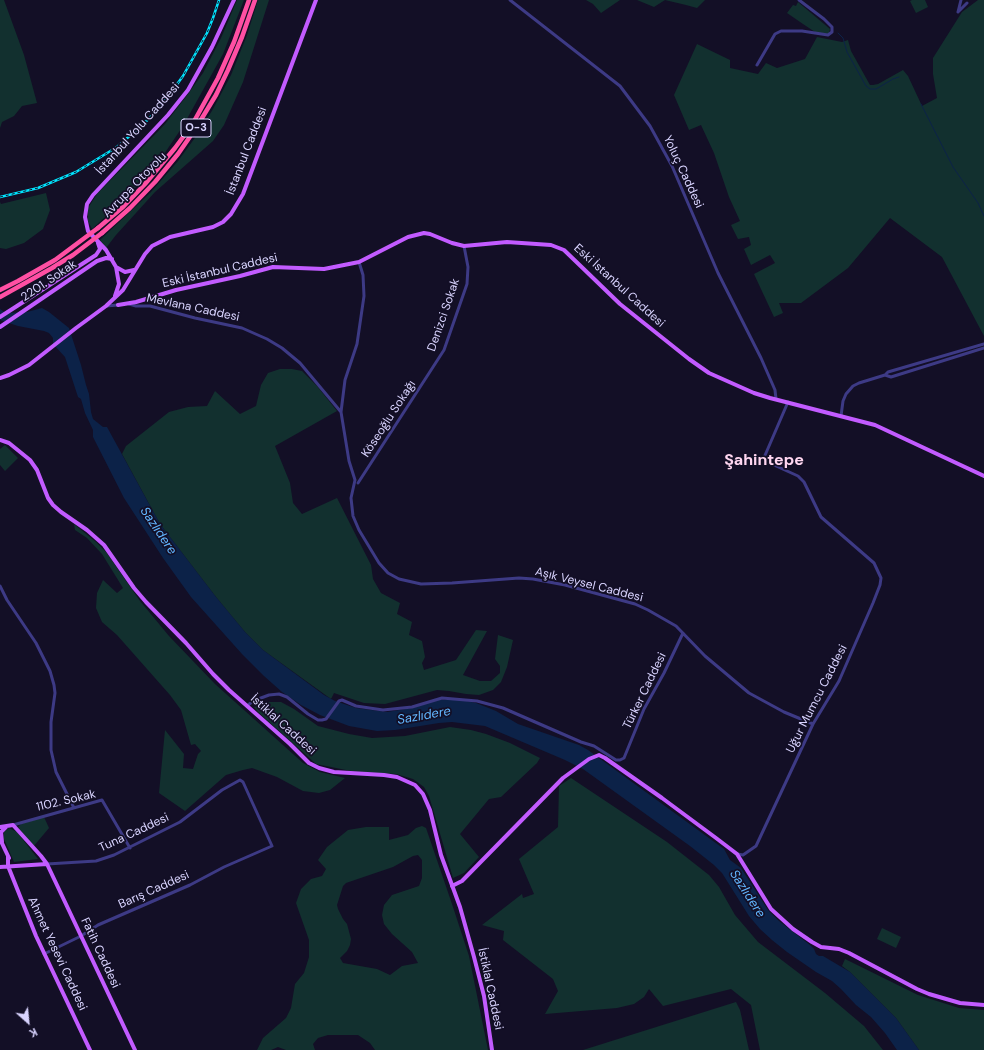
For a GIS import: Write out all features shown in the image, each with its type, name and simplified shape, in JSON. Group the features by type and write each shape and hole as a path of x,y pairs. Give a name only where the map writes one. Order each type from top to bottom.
{"highway":[{"name":"Avrupa Otoyolu","path":"0,290 18,282 55,260 123,207 148,181 176,148 211,93 234,42 249,0"},
{"name":"Avrupa Otoyolu","path":"0,297 73,255 102,233 130,208 155,182 178,154 196,128 216,94 242,37 255,0"}],"main road":[{"name":"İstanbul Yolu Caddesi","path":"115,296 119,284 116,267 112,259 88,231 85,210 87,204 93,195 168,115 188,90 212,47 234,0"},
{"name":"İstanbul Caddesi","path":"115,296 123,290 134,270 152,246 170,237 213,227 222,222 236,206 243,194 316,0"},
{"name":"Eski İstanbul Caddesi","path":"118,305 128,304 176,290 240,276 273,266 324,269 358,262 408,237 418,234 430,234 464,246 507,242 557,246 572,257 620,304 709,373 754,393 876,425 984,476"},
{"name":"2201. Sokak","path":"0,317 96,255 100,249 97,241"},
{"name":"2201. Sokak","path":"0,327 97,261 106,258 112,259"},
{"path":"116,267 125,272 134,270"},
{"path":"0,378 9,376 26,367 106,306 115,296"},
{"name":"İstiklal Caddesi","path":"0,440 9,443 30,460 37,470 48,498 53,505 88,530 104,545 134,588 213,674 314,766 325,770 344,773 390,776 415,785 424,794 441,855 465,922 484,996 492,1050"},
{"path":"452,886 462,880 563,778 588,759 599,755 716,838 736,854 771,909 812,942 821,947 839,949 849,953 917,989 930,994 960,1003 984,1005"},
{"name":"1102. Sokak","path":"0,827 13,825"},
{"name":"Fatih Caddesi","path":"13,825 47,864 136,1050"},
{"path":"7,826 1,832 1,841 8,858 15,866"},
{"path":"36,865 40,861 41,856"},
{"path":"8,858 8,866"},
{"path":"0,867 5,864 8,858"},
{"name":"Tuna Caddesi","path":"0,867 47,864"},
{"name":"Ahmet Yesevi Caddesi","path":"8,866 44,954 90,1050"}],"street":[{"name":"Yoluç Caddesi","path":"510,0 620,86 650,126 672,166 718,273 761,358 775,390 776,399"},
{"path":"757,65 775,34 781,31 802,31 828,35 832,32 832,27 824,19 799,0"},
{"path":"961,0 963,2 969,1 958,12 961,0"},
{"name":"Denizci Sokak","path":"434,366 444,350 467,284 468,267 464,246"},
{"name":"Aşık Veysel Caddesi","path":"358,262 363,275 364,296 357,344 345,380 341,412 349,461 355,480 351,498 353,516 370,550 379,563 388,572 399,579 421,584 519,578 533,579 565,585 635,604 664,618 683,633 705,656 748,693 784,712 813,724"},
{"path":"115,296 114,301 118,305"},
{"name":"Mevlana Caddesi","path":"128,304 136,306 150,306 195,318 242,328 267,339 282,348 300,363 341,412"},
{"name":"Eski İstanbul Caddesi","path":"106,306 118,305"},
{"path":"841,416 843,401 846,394 853,386 885,376 890,377 983,348 982,344 888,372 885,376"},
{"path":"922,362 924,367"},
{"name":"Köseoğlu Sokağı","path":"358,483 434,366"},
{"name":"Uğur Mumcu Caddesi","path":"736,854 743,855 756,846 813,724 839,681 880,585 881,578 874,563 821,517 804,482 798,476 763,460 788,402"},
{"path":"0,586 7,600 36,643 50,671 55,693 51,722 50,750 56,772 74,808"},
{"name":"Türker Caddesi","path":"247,706 253,701 279,694 286,697 318,720 322,720 326,719 338,700 345,700 356,706 383,710 412,707 442,698 477,701 503,708 581,742 594,746 616,760 620,760 624,758 644,709 664,674 683,633"},
{"name":"Tuna Caddesi","path":"47,864 96,861 114,855 180,822 222,790 240,780 243,782 272,846"},
{"name":"1102. Sokak","path":"13,825 102,800 130,848"},
{"name":"Barış Caddesi","path":"44,954 81,936 98,925 272,846"}],"green space":[{"path":"0,0 4,0 24,55 37,103 22,106 14,116 2,122 0,128"},
{"path":"237,0 244,0 223,54 183,126 158,163 127,197 92,229 88,221 88,208 97,194 165,124 188,94 203,73 221,38"},
{"path":"258,0 269,0 243,82 224,125 213,141 155,192 106,248 100,240 151,192 178,161 197,135 213,109 231,75 247,35"},
{"path":"586,0 620,0 601,13 593,4"},
{"path":"637,0 665,0 654,7"},
{"path":"665,0 705,0 697,8"},
{"path":"925,0 928,7 916,13 910,1"},
{"path":"978,0 984,0 984,336 942,257 890,218 848,268 801,303 779,303 783,313 774,317 754,274 775,263 770,255 751,265 744,249 751,245 749,237 738,239 731,225 740,221 729,197 714,153 701,125 689,130 674,95 697,44 730,60 730,68 758,74 766,63 777,68 805,59 817,37 842,42 848,40 851,51 870,85 878,84 903,70 908,76 922,106 937,98 933,74 933,58 962,12"},
{"path":"798,2 830,29 829,33 815,32 787,13 793,5 796,6"},
{"path":"46,193 50,210 43,229 24,243 6,249 0,248 0,202 1,204"},
{"path":"280,369 302,371 317,386 337,411 275,446 290,483 293,503 302,514 337,498 371,565 373,579 381,593 400,603 397,614 412,622 409,635 422,641 425,657 422,663 424,670 456,660 476,630 487,631 463,675 480,681 491,681 500,673 500,666 495,659 498,635 513,640 507,667 501,682 493,690 479,695 437,690 385,704 364,703 334,693 331,699 263,650 245,632 160,524 122,454 126,446 169,412 188,407 207,406 215,391 240,414 256,406 261,385 268,373"},
{"path":"5,445 18,458 5,471 0,465 0,449"},
{"path":"74,524 106,552 140,601 169,636 215,684 303,763 320,772 345,778 330,790 319,793 303,791 277,777 252,768 226,775 185,811 159,793 165,730 184,754 183,768 193,769 198,754 201,751 195,744 191,745 181,710 170,695 117,635 102,622 96,608 97,593 103,580 117,593 123,588 102,554 87,538 75,530"},
{"path":"269,702 281,702 294,709 318,726 349,734 372,738 405,736 450,727 486,734 510,743 540,758 537,763 501,797 489,799 460,834 479,857 464,873 453,878 429,796 424,787 413,779 396,774 351,771 316,764 254,707"},
{"path":"571,778 667,842 709,875 719,887 735,915 758,942 825,993 864,1026 883,1050 760,1050 751,1005 731,989 663,1006 649,989 644,997 634,1004 617,1008 545,1014 558,991 553,979 503,940 504,931 482,925 522,894 523,898 534,894 519,859 558,827 559,786"},
{"path":"44,817 49,828 33,847 18,827 21,824"},
{"path":"422,826 426,828 469,956 488,1050 375,1050 370,1043 358,1035 328,1035 318,1038 313,1044 315,1050 286,1050 278,1047 271,1050 257,1050 263,1038 286,1018 291,1008 295,984 304,973 309,957 309,940 296,903 301,889 311,879 322,876 326,869 318,860 327,847 348,830 366,827 389,827 389,840 408,835 416,828","holes":["418,855 422,860 422,878 419,886 392,895 384,905 382,915 384,924 392,934 412,952 418,963 402,966 390,975 377,969 343,963 340,958 347,951 351,939 347,924 343,919 337,905 343,886 346,883 393,867 413,856"]},
{"path":"9,828 17,832 38,859 14,862 4,839 4,832"},
{"path":"882,928 901,937 896,948 877,939"},
{"path":"845,959 918,995 959,1008 984,1010 984,1050 919,1050 896,1018 850,972 842,966"},
{"path":"736,1002 740,1010 749,1050 583,1050"}],"water":[{"name":"Sazlıdere","path":"42,308 69,328 89,394 93,419 103,427 107,427 160,524 216,597 245,632 263,650 324,695 335,701 356,708 387,712 412,708 435,700 462,700 476,703 496,711 518,724 579,745 588,750 724,849 730,860 741,868 768,910 779,921 810,945 816,954 823,956 850,972 896,1018 919,1050 897,1050 871,1017 856,1005 832,981 787,952 760,929 749,916 722,873 714,865 583,769 485,726 452,722 377,731 349,726 320,715 301,705 282,692 242,654 191,597 163,558 124,498 93,437 93,430 85,413 81,399 78,397 65,357 53,344 53,338 49,333 44,331 18,326 0,320 0,309 6,313 27,312"}],"waterway":[{"path":"838,33 843,38 847,52 866,86 870,89 876,89 899,77"},
{"path":"921,104 953,167 978,203 984,216"}],"railway":[{"path":"0,197 38,188 76,172 117,147 141,126 159,109 183,76 207,33 219,0"}],"district":[{"name":"Şahintepe","path":"764,461"}]}
